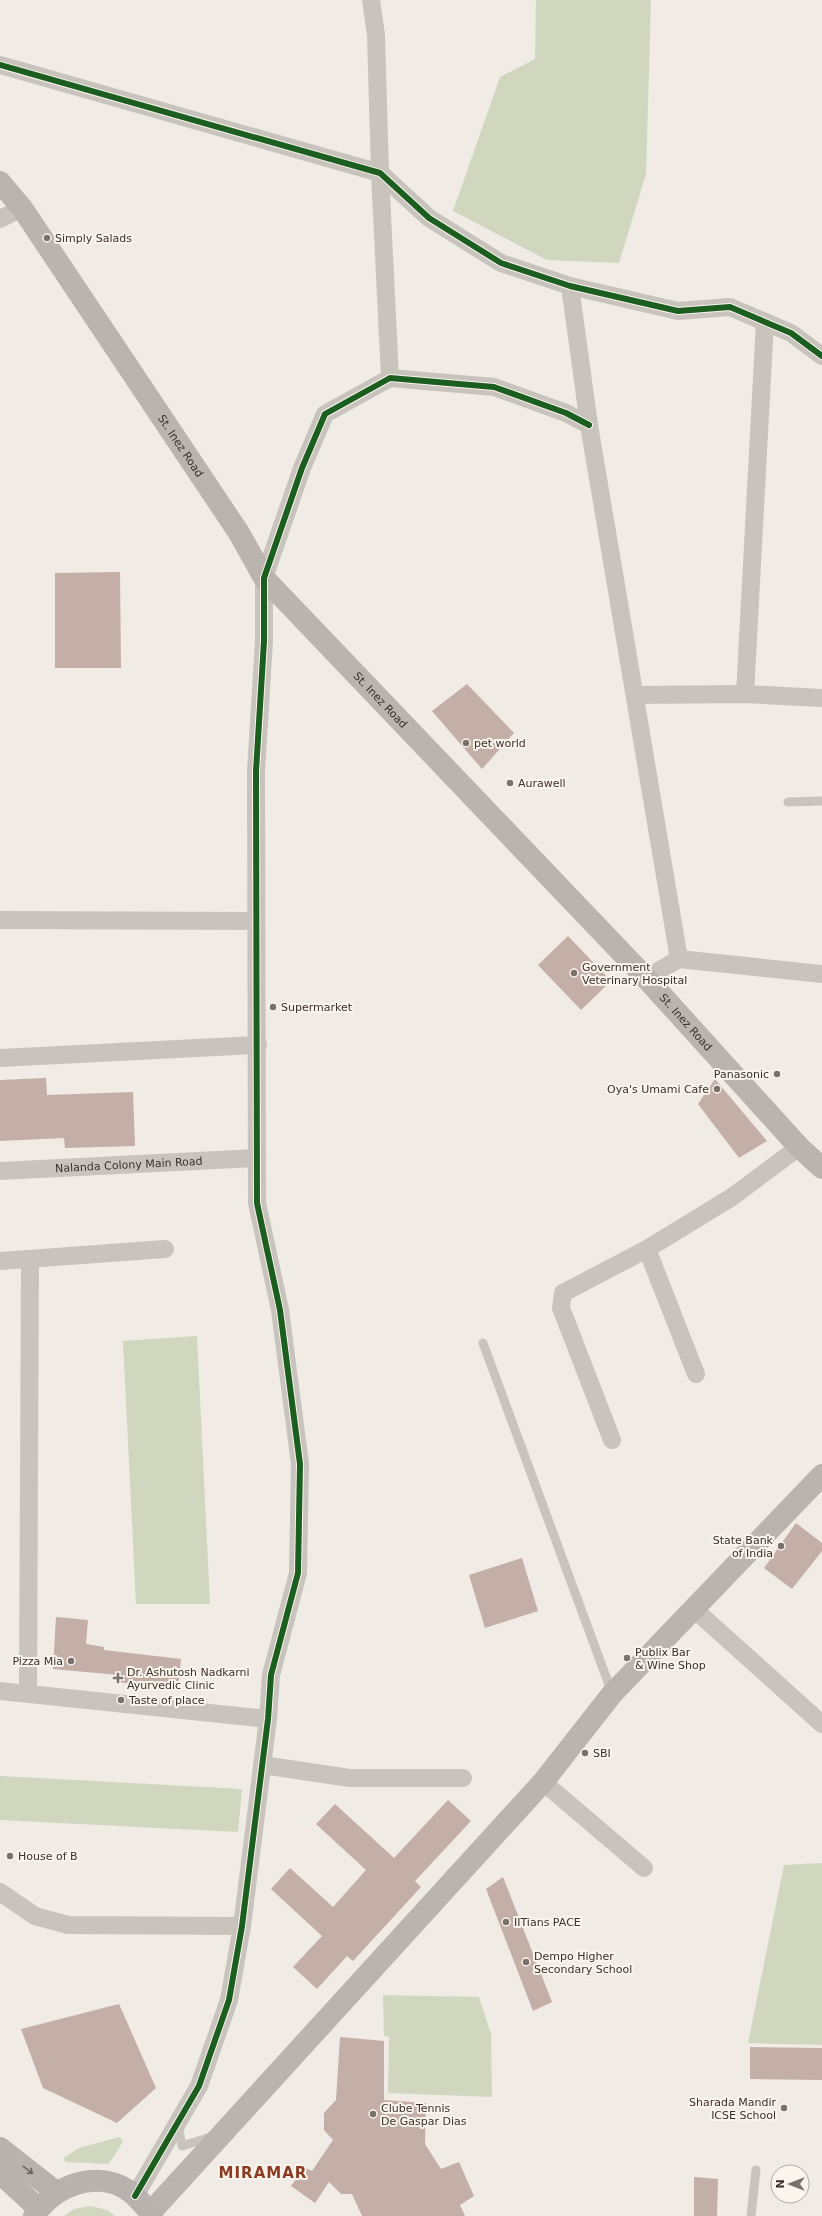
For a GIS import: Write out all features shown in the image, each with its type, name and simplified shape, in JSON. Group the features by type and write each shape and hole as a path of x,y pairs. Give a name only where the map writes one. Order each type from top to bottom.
{"main road":[{"name":"St. Inez Road","path":"0,182 22,208 239,533 264,578 646,978 799,1147 822,1168"},
{"path":"0,2173 37,2212 56,2192 72,2184 89,2181 110,2183 135,2196 151,2215 224,2132 543,1782 612,1694 695,1610 822,1475"},
{"path":"0,2148 56,2192"}],"street":[{"path":"371,0 376,35 380,174 390,378"},
{"path":"0,65 380,174 429,218 501,263 570,286 678,311 730,307 790,333 822,356"},
{"path":"0,219 22,208"},
{"path":"570,286 589,425 679,959"},
{"path":"745,694 765,322"},
{"path":"135,2196 199,2086 229,2000 242,1926 268,1718 271,1675 298,1572 300,1464 280,1310 257,1203 258,1045 256,771 264,641 264,578 302,468 325,414 390,378 494,387 566,413 589,425"},
{"path":"635,695 745,694 822,698"},
{"path":"0,920 256,921"},
{"path":"646,978 679,959 822,974"},
{"path":"0,1058 258,1045"},
{"path":"612,1440 561,1308 563,1293 647,1249 732,1197 799,1147"},
{"name":"Nalanda Colony Main Road","path":"0,1171 257,1158"},
{"path":"0,1261 165,1249"},
{"path":"647,1249 696,1374"},
{"path":"28,1692 30,1259"},
{"path":"695,1610 822,1724"},
{"path":"0,1691 28,1692 268,1718"},
{"path":"262,1765 350,1778 463,1778"},
{"path":"543,1782 644,1868"},
{"path":"0,1892 35,1916 68,1925 242,1926"}],"lane":[{"path":"788,802 822,801"},
{"path":"483,1343 612,1694"},
{"path":"178,2122 182,2146 224,2132"},
{"path":"751,2216 756,2170"}],"green space":[{"path":"536,0 651,0 646,174 619,263 547,260 453,211 500,77 535,59"},
{"path":"197,1336 210,1604 136,1604 123,1341"},
{"path":"0,1776 242,1789 238,1832 0,1820"},
{"path":"822,1863 822,2045 748,2043 784,1865"},
{"path":"383,1995 479,1997 491,2034 492,2097 388,2093 389,2037 384,2036"},
{"path":"119,2137 123,2141 108,2164 65,2162 64,2158 79,2148"},
{"path":"91,2206 107,2210 115,2216 64,2216 74,2209"}],"building":[{"path":"120,572 121,668 55,668 55,573"},
{"path":"467,684 514,733 482,769 432,711"},
{"name":"Government Veterinary Hospital","path":"568,936 611,981 581,1010 538,965"},
{"path":"46,1078 47,1095 133,1092 135,1146 65,1148 64,1138 0,1141 0,1080"},
{"path":"715,1079 767,1141 739,1158 698,1104"},
{"path":"796,1523 822,1543 822,1551 792,1589 764,1568"},
{"path":"522,1558 538,1611 485,1628 469,1575"},
{"path":"56,1617 88,1620 86,1644 104,1647 104,1650 181,1659 178,1690 118,1682 119,1675 53,1669"},
{"path":"448,1800 471,1821 415,1881 421,1887 353,1961 347,1956 317,1989 293,1967 322,1936 271,1889 290,1868 333,1907 366,1870 316,1824 335,1804 394,1858"},
{"path":"503,1877 552,2002 533,2011 486,1889"},
{"path":"119,2004 156,2088 117,2123 43,2088 21,2029"},
{"path":"340,2037 384,2041 384,2100 426,2103 425,2144 441,2169 459,2162 474,2196 460,2205 465,2216 362,2216 352,2194 341,2194 329,2182 315,2203 291,2186 304,2167 312,2171 333,2140 324,2130 324,2113 336,2100"},
{"path":"750,2047 822,2048 822,2080 750,2079"},
{"path":"694,2177 718,2179 717,2216 694,2216"}],"cycle path":[{"path":"0,65 380,173 429,218 501,263 570,286 678,311 730,307 791,333 822,356"},
{"path":"135,2196 199,2086 229,2000 242,1926 268,1719 271,1675 298,1573 300,1464 280,1310 257,1203 256,771 264,641 264,578 302,468 325,414 390,378 494,387 566,413 589,425"}],"place":[{"name":"Simply Salads","path":"47,238"},
{"name":"pet world","path":"466,743"},
{"name":"Aurawell","path":"510,783"},
{"name":"Government Veterinary Hospital","path":"574,973"},
{"name":"Supermarket","path":"273,1007"},
{"name":"Panasonic","path":"777,1074"},
{"name":"Oya's Umami Cafe","path":"717,1089"},
{"name":"State Bank of India","path":"781,1546"},
{"name":"Publix Bar & Wine Shop","path":"627,1658"},
{"name":"Pizza Mia","path":"71,1661"},
{"name":"Dr. Ashutosh Nadkarni Ayurvedic Clinic","path":"118,1678"},
{"name":"Taste of place","path":"121,1700"},
{"name":"SBI","path":"585,1753"},
{"name":"House of B","path":"10,1856"},
{"name":"IITians PACE","path":"506,1922"},
{"name":"Dempo Higher Secondary School","path":"526,1962"},
{"name":"Sharada Mandir ICSE School","path":"784,2108"},
{"name":"Clube Tennis De Gaspar Dias","path":"373,2114"}],"district":[{"name":"MIRAMAR","path":"263,2173"}]}
